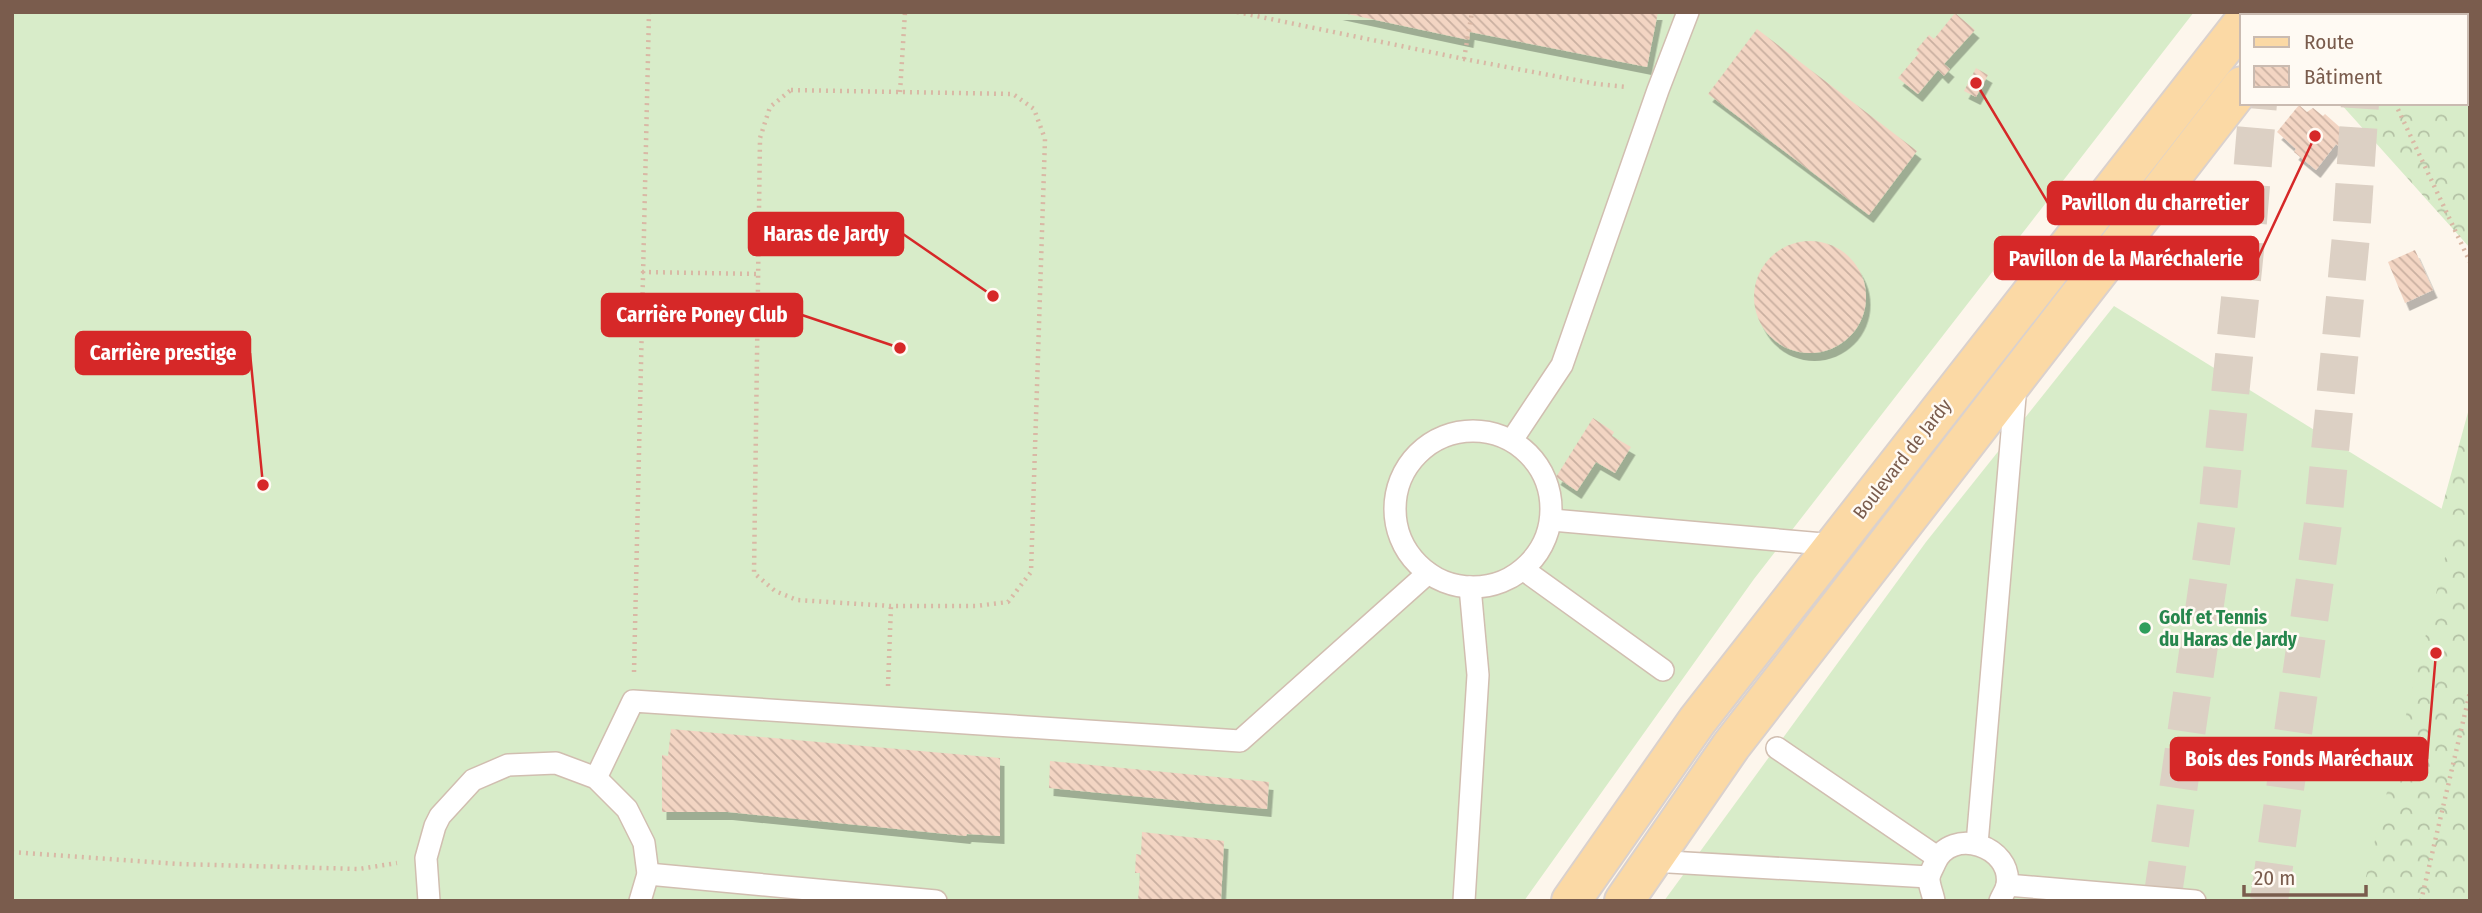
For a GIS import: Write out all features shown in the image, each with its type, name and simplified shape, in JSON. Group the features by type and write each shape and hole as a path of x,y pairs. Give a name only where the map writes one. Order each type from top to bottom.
{"main road":[{"name":"Boulevard de Jardy","path":"1571,901 1697,721 2240,27"},
{"path":"1624,901 1731,746 2240,89"}],"lane":[{"path":"1512,440 1562,365 1688,12"},
{"path":"1977,844 2017,380"},
{"path":"1487,431 1512,440 1538,464 1550,488 1552,520 1542,549 1524,570 1495,585 1470,587 1428,573 1409,554 1397,529 1395,501 1405,469 1429,443 1454,432 1487,431"},
{"path":"1552,520 1835,545"},
{"path":"1524,570 1663,670"},
{"path":"596,778 634,701 1240,741 1428,573"},
{"path":"1464,901 1478,675 1470,587"},
{"path":"1777,748 1937,857"},
{"path":"429,901 426,858 440,816 473,780 508,765 556,763 596,778 627,809 644,843 648,874 640,901"},
{"path":"1934,901 1929,877 1937,857 1955,844 1977,844 1994,852 2004,867 2004,893 2195,901"},
{"path":"1652,861 1929,877"},
{"path":"648,874 936,901"}],"path":[{"path":"634,701 649,12"},
{"path":"900,92 905,12"},
{"path":"1237,12 1597,84 1658,90"},
{"path":"1464,59 1472,12"},
{"path":"791,90 1013,94 1034,109 1045,139 1031,572 1008,602 976,606 891,606 797,600 775,591 754,573 758,274 760,138 770,107 791,90"},
{"path":"2396,105 2470,262"},
{"path":"642,272 758,274"},
{"path":"886,717 891,606"},
{"path":"2421,901 2470,692"},
{"path":"12,852 179,864 359,869 426,858"}],"green space":[{"path":"12,12 2194,12 1754,579 1524,901 12,901"},
{"path":"2470,12 2470,248 2342,105 2468,105 2468,14 2324,14"},
{"name":"Golf et Tennis du Haras de Jardy","path":"2114,306 2455,517 2360,901 1664,901 1926,542"},
{"path":"2470,405 2470,901 2334,901"}],"building":[{"path":"1338,12 1658,12 1647,67 1470,32 1469,40"},
{"path":"1955,13 1975,30 1944,64 1950,69 1944,76 1938,70 1918,94 1898,78 1919,53 1916,50 1929,35 1934,39"},
{"path":"1757,29 1917,151 1869,215 1708,94"},
{"path":"1976,68 1988,75 1976,97 1964,91"},
{"path":"2299,105 2307,112 2313,108 2323,116 2325,114 2352,138 2347,149 2343,150 2336,144 2316,170 2294,152 2296,149 2277,132"},
{"path":"1810,241 1831,246 1849,258 1861,276 1866,297 1861,318 1849,336 1831,348 1810,353 1789,348 1771,336 1759,318 1754,297 1759,276 1771,258 1789,246"},
{"path":"2415,250 2433,290 2405,303 2388,262"},
{"path":"1593,418 1614,432 1612,436 1631,447 1615,473 1596,462 1577,491 1556,477"},
{"path":"671,729 1000,758 1000,836 966,836 728,812 662,812 662,755 668,756"},
{"path":"1050,761 1269,782 1267,809 1049,788"},
{"path":"1142,832 1224,841 1221,901 1138,901 1140,873 1135,873 1136,854 1141,855"}],"tunnel":[{"path":"2162,901 2217,521 2258,105"},
{"path":"2269,901 2323,523 2351,236 2360,105"}],"place":[{"name":"Pavillon du charretier","path":"1976,83"},
{"name":"Pavillon de la Maréchalerie","path":"2315,136"},
{"name":"Haras de Jardy","path":"993,296"},
{"name":"Carrière Poney Club","path":"900,348"},
{"name":"Carrière prestige","path":"263,485"},
{"name":"Golf et Tennis du Haras de Jardy","path":"2145,628"},
{"name":"Bois des Fonds Maréchaux","path":"2436,653"}]}
